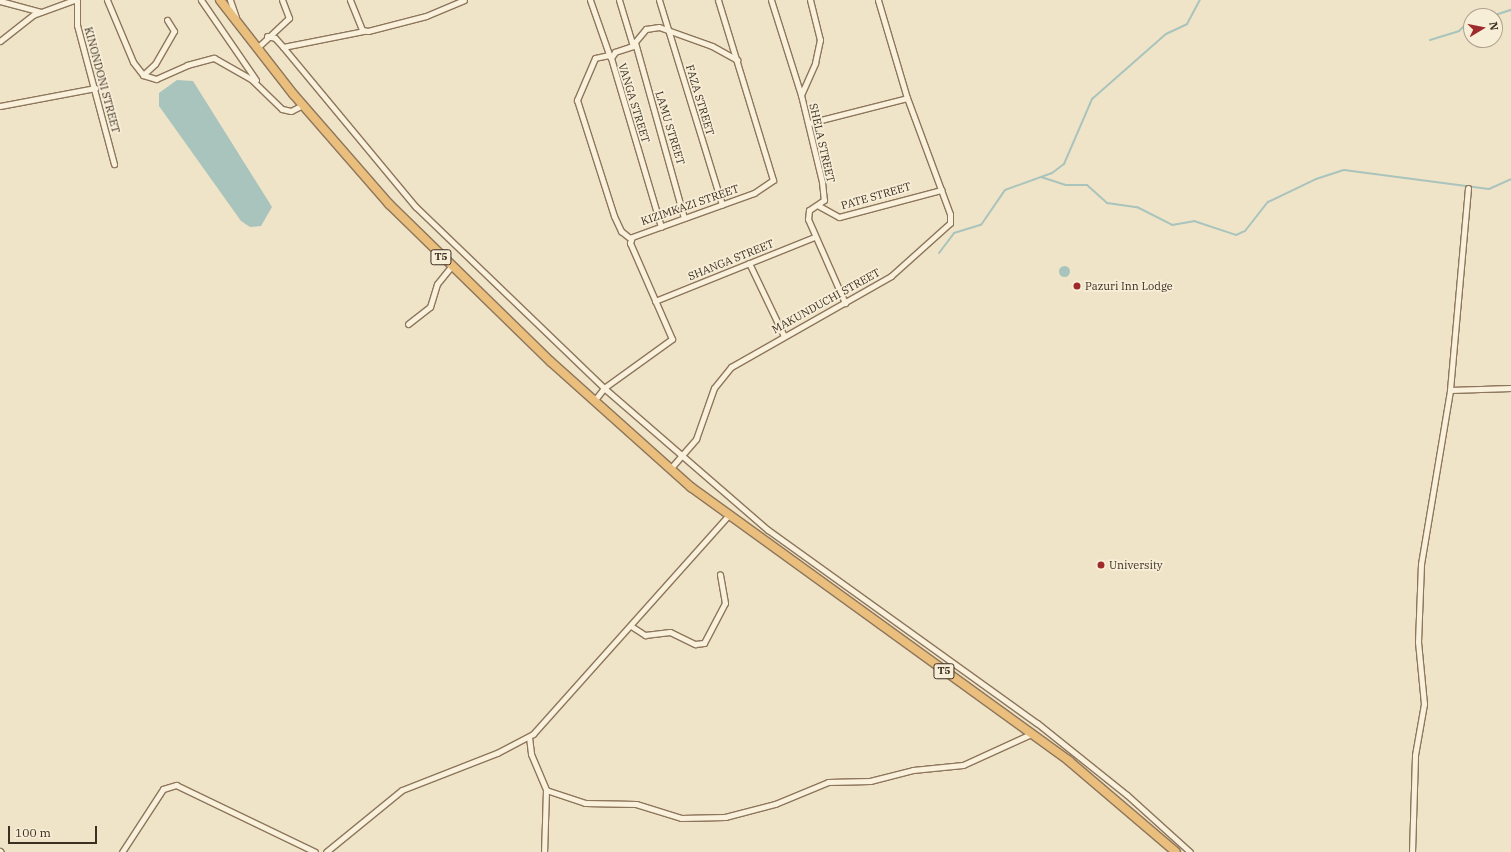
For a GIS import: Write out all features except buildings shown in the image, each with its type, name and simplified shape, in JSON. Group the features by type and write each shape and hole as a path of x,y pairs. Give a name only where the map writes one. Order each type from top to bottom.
{"highway":[{"name":"T5","path":"220,0 241,29 303,105 389,204 451,267 670,469 705,499 728,516 1031,734 1103,788 1176,852"}],"street":[{"path":"0,42 22,22 41,12 76,0"},
{"name":"KINONDONI STREET","path":"76,0 78,25 114,164"},
{"path":"107,0 133,62 143,75 156,79 187,65 214,58 258,84"},
{"path":"201,0 258,84 282,109 291,111 303,105"},
{"path":"230,0 241,29"},
{"path":"257,48 266,36 289,18 282,0"},
{"path":"350,0 364,31"},
{"path":"283,47 407,23 464,0"},
{"path":"590,0 610,56 595,58 577,100 614,216 621,231 631,239 655,301 670,328 672,340 604,388 594,400"},
{"path":"619,0 633,46"},
{"name":"FAZA STREET","path":"659,0 722,205"},
{"name":"KIZIMKAZI STREET","path":"631,239 754,193 773,180 718,0"},
{"name":"SHELA STREET","path":"771,0 801,95 824,194 819,206 808,212 814,237 845,303"},
{"path":"801,95 815,63 820,40 810,0"},
{"name":"MAKUNDUCHI STREET","path":"670,469 684,455 696,439 718,381 731,367 891,276 947,227 950,214 907,98 878,0"},
{"path":"0,1 41,12"},
{"path":"143,75 157,62 174,31 167,20"},
{"path":"633,46 646,29 667,29 737,60"},
{"path":"266,36 275,38 283,47 416,207 604,388 684,455 768,530 1037,723 1127,795 1190,852"},
{"name":"VANGA STREET","path":"633,46 615,52 610,56 661,227"},
{"name":"LAMU STREET","path":"633,46 666,145 684,218"},
{"path":"0,106 95,88"},
{"path":"808,123 907,98"},
{"path":"1412,852 1415,755 1424,704 1418,642 1421,564 1450,390 1468,188"},
{"name":"PATE STREET","path":"819,206 839,217 941,190"},
{"name":"SHANGA STREET","path":"655,301 814,237"},
{"path":"749,263 784,336"},
{"path":"408,324 430,306 437,284 451,267"},
{"path":"1450,390 1511,388"},
{"path":"326,852 402,790 529,737 632,626 728,516"},
{"path":"632,626 645,635 670,632 694,644 704,643 725,603 720,574"},
{"path":"546,790 585,803 640,805 681,818 725,817 775,804 828,782 870,782 913,770 962,764 1031,734"},
{"path":"529,737 532,754 546,790 544,852"},
{"path":"122,852 163,789 176,784 315,852"}],"water":[{"path":"177,80 193,81 272,207 261,226 250,227 241,221 159,106 159,93"},
{"path":"1064,265 1068,267 1070,271 1068,275 1064,277 1060,275 1058,271 1060,267"}],"waterway":[{"path":"939,253 954,233 981,225 1005,190 1052,173 1064,164 1092,99 1166,34 1187,24 1200,0"},
{"path":"1503,13 1511,10"},
{"path":"1430,40 1459,31 1463,27"},
{"path":"1041,177 1066,185 1087,185 1107,203 1137,207 1172,225 1194,221 1236,235 1245,231 1268,202 1316,179 1344,170 1489,189 1511,179"}],"place":[{"name":"Pazuri Inn Lodge","path":"1077,286"},
{"name":"University","path":"1101,565"}]}
